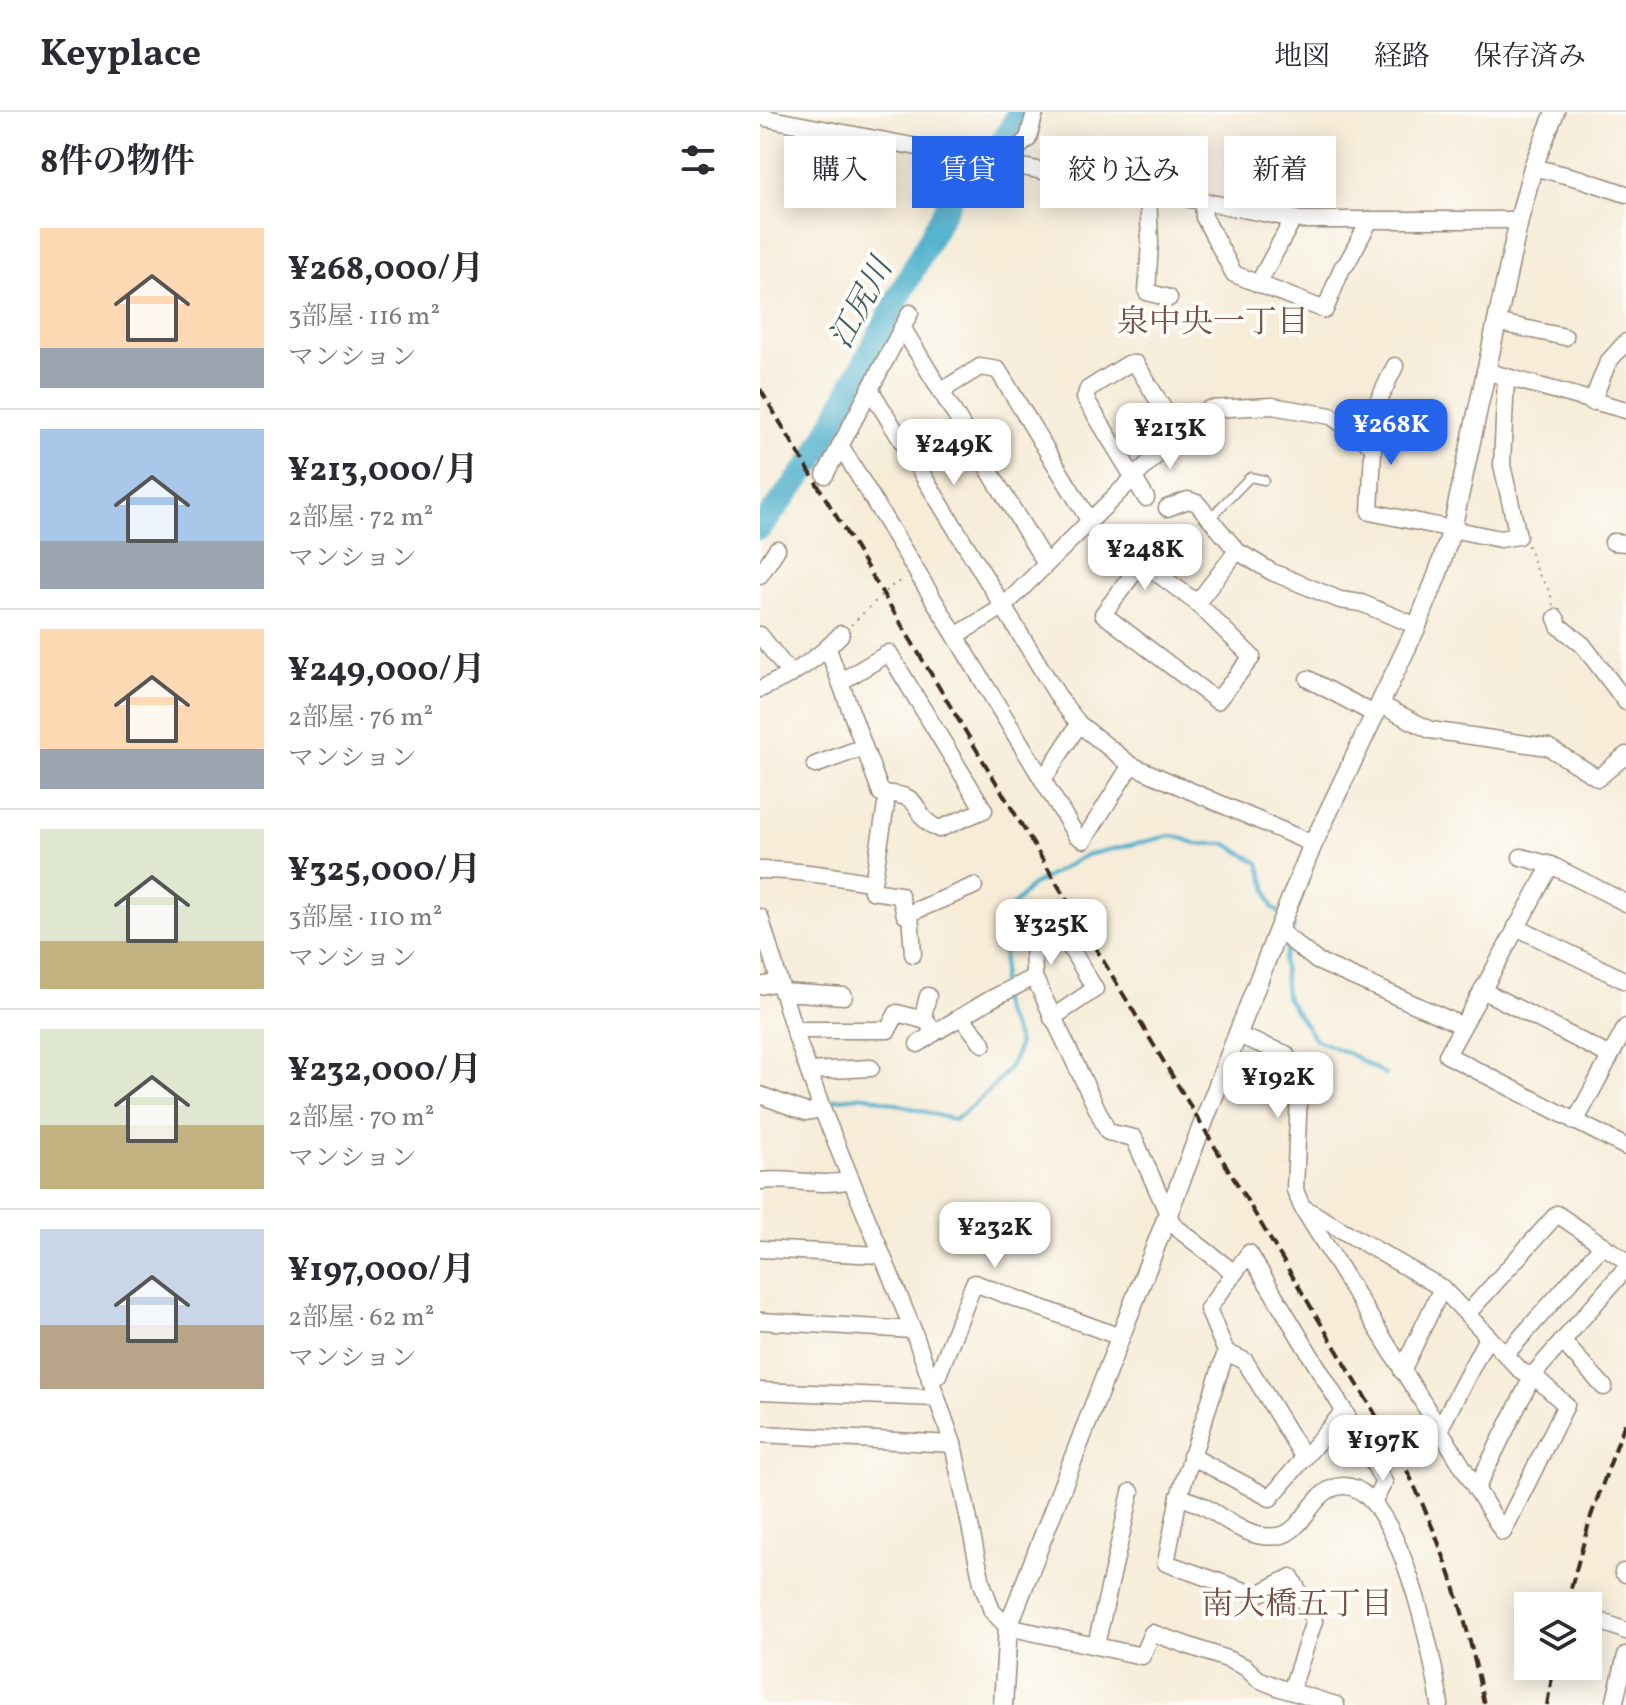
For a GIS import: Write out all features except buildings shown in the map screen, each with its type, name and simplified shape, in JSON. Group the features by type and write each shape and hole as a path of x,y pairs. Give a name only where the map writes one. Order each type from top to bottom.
{"street":[{"path":"1024,142 1028,139 1035,112"},
{"path":"1003,1705 1008,1627 1313,844 1379,710 1438,573 1452,529 1519,220 1533,167 1555,112"},
{"path":"760,117 912,145"},
{"path":"1533,167 1626,194"},
{"path":"1208,204 1293,219 1519,220"},
{"path":"1149,208 1147,292 1169,298"},
{"path":"1203,208 1204,217 1234,274 1325,310 1342,268 1370,220"},
{"path":"1258,284 1293,219"},
{"path":"825,475 906,320 941,391 1046,564"},
{"path":"1496,322 1565,337"},
{"path":"1592,402 1608,362 1626,342"},
{"path":"1146,498 1085,398 1088,389 1128,364 1136,364 1183,441 1193,439 1209,409 1272,406 1331,416 1372,445"},
{"path":"1395,366 1375,408 1370,512 1500,539 1518,536 1502,465 1506,378"},
{"path":"941,391 980,367 998,370 1089,520"},
{"path":"1485,371 1626,410"},
{"path":"870,389 1061,701 1079,724 1131,765 1313,844"},
{"path":"957,635 1003,607 1178,434"},
{"path":"840,445 1076,835 1084,840 1131,765"},
{"path":"1167,508 1188,500 1197,503 1237,551 1285,578 1340,600 1361,603 1417,626"},
{"path":"760,575 777,549"},
{"path":"1197,603 1237,551"},
{"path":"1142,562 1197,603 1252,657 1217,701 1103,614 1142,562"},
{"path":"1556,618 1559,626 1583,645 1626,702"},
{"path":"760,689 791,675 828,649 841,634"},
{"path":"760,635 791,675"},
{"path":"828,649 840,682 881,793 902,794 913,799 927,823 939,829 984,810 889,653 840,682"},
{"path":"1308,679 1430,730 1548,747 1598,778 1626,755"},
{"path":"1043,780 1079,724"},
{"path":"815,765 864,747"},
{"path":"886,805 872,891 900,895 905,915 974,886"},
{"path":"1521,857 1551,865 1626,903"},
{"path":"1551,865 1447,1055 1626,1147"},
{"path":"760,870 796,870 873,883"},
{"path":"910,913 913,954"},
{"path":"760,917 822,1109 913,1330 953,1444 982,1583 992,1611 1008,1627 1142,1656 1152,1633 1227,1659 1245,1667 1258,1679 1336,1705"},
{"path":"1052,1018 1095,989 1055,922 1033,937 1034,977 1052,1018 1108,1132 1134,1138 1173,1225 1233,1272"},
{"path":"1516,927 1626,981"},
{"path":"1278,930 1317,961 1461,1025"},
{"path":"918,1044 1034,977"},
{"path":"760,986 844,996"},
{"path":"1482,990 1610,1056"},
{"path":"922,1020 928,996"},
{"path":"794,1030 888,1030 897,1013 927,1021 934,1033"},
{"path":"961,1017 983,1044"},
{"path":"1575,1122 1626,1027"},
{"path":"1237,1035 1286,1054 1299,1092 1295,1190 1302,1207 1503,1532 1566,1405 1533,1375 1522,1372 1442,1288 1302,1207"},
{"path":"809,1071 871,1068"},
{"path":"760,1095 806,1112 822,1109"},
{"path":"760,1181 774,1179 831,1185 850,1180"},
{"path":"1468,1313 1557,1214 1626,1261"},
{"path":"1506,1354 1603,1245"},
{"path":"760,1249 880,1255"},
{"path":"1273,1705 1285,1689 1314,1621 1291,1577 1256,1595 1166,1563 1179,1496 1226,1352 1208,1309 1249,1253 1384,1482 1374,1501"},
{"path":"1476,1489 1533,1375 1626,1268"},
{"path":"930,1380 938,1375 974,1283 1120,1337"},
{"path":"1402,1371 1442,1288"},
{"path":"760,1321 913,1330"},
{"path":"1439,1430 1488,1336"},
{"path":"1562,1341 1604,1387"},
{"path":"1226,1352 1245,1361 1304,1458"},
{"path":"760,1391 937,1398"},
{"path":"1191,1456 1270,1498 1344,1411"},
{"path":"760,1434 953,1444"},
{"path":"1179,1496 1203,1506 1245,1532 1267,1536 1289,1533 1324,1493 1336,1488 1346,1486 1358,1490 1374,1501 1383,1514 1410,1578 1428,1636 1440,1705"},
{"path":"1096,1645 1131,1492"},
{"path":"1602,1622 1626,1631"},
{"path":"1614,1705 1626,1655"}],"lane":[{"path":"1210,518 1250,477 1264,480"}],"path":[{"path":"1518,536 1527,542 1536,570 1550,592 1556,618"},
{"path":"841,634 890,587 917,570"}],"waterway":[{"name":"江尻川","path":"760,528 812,462 960,181 1002,142 1018,112"},
{"path":"1001,990 1008,911 1031,886 1086,855 1170,836 1196,844 1227,844 1259,863 1272,907 1280,913"},
{"path":"1287,919 1294,926 1291,935"},
{"path":"1289,943 1283,961 1286,997 1315,1039 1352,1055 1386,1075"},
{"path":"823,1101 867,1096 955,1120 996,1083 1013,1060 1017,1039 1001,999"},
{"path":"760,1085 780,1094"},
{"path":"795,1100 814,1101"}],"railway":[{"path":"760,389 1398,1452 1450,1576 1469,1638 1484,1705"},
{"path":"1570,1592 1591,1516 1626,1420"},
{"path":"1547,1705 1551,1680"}],"district":[{"name":"泉中央一丁目","path":"1213,321"},
{"name":"南大橋五丁目","path":"1297,1603"}]}
